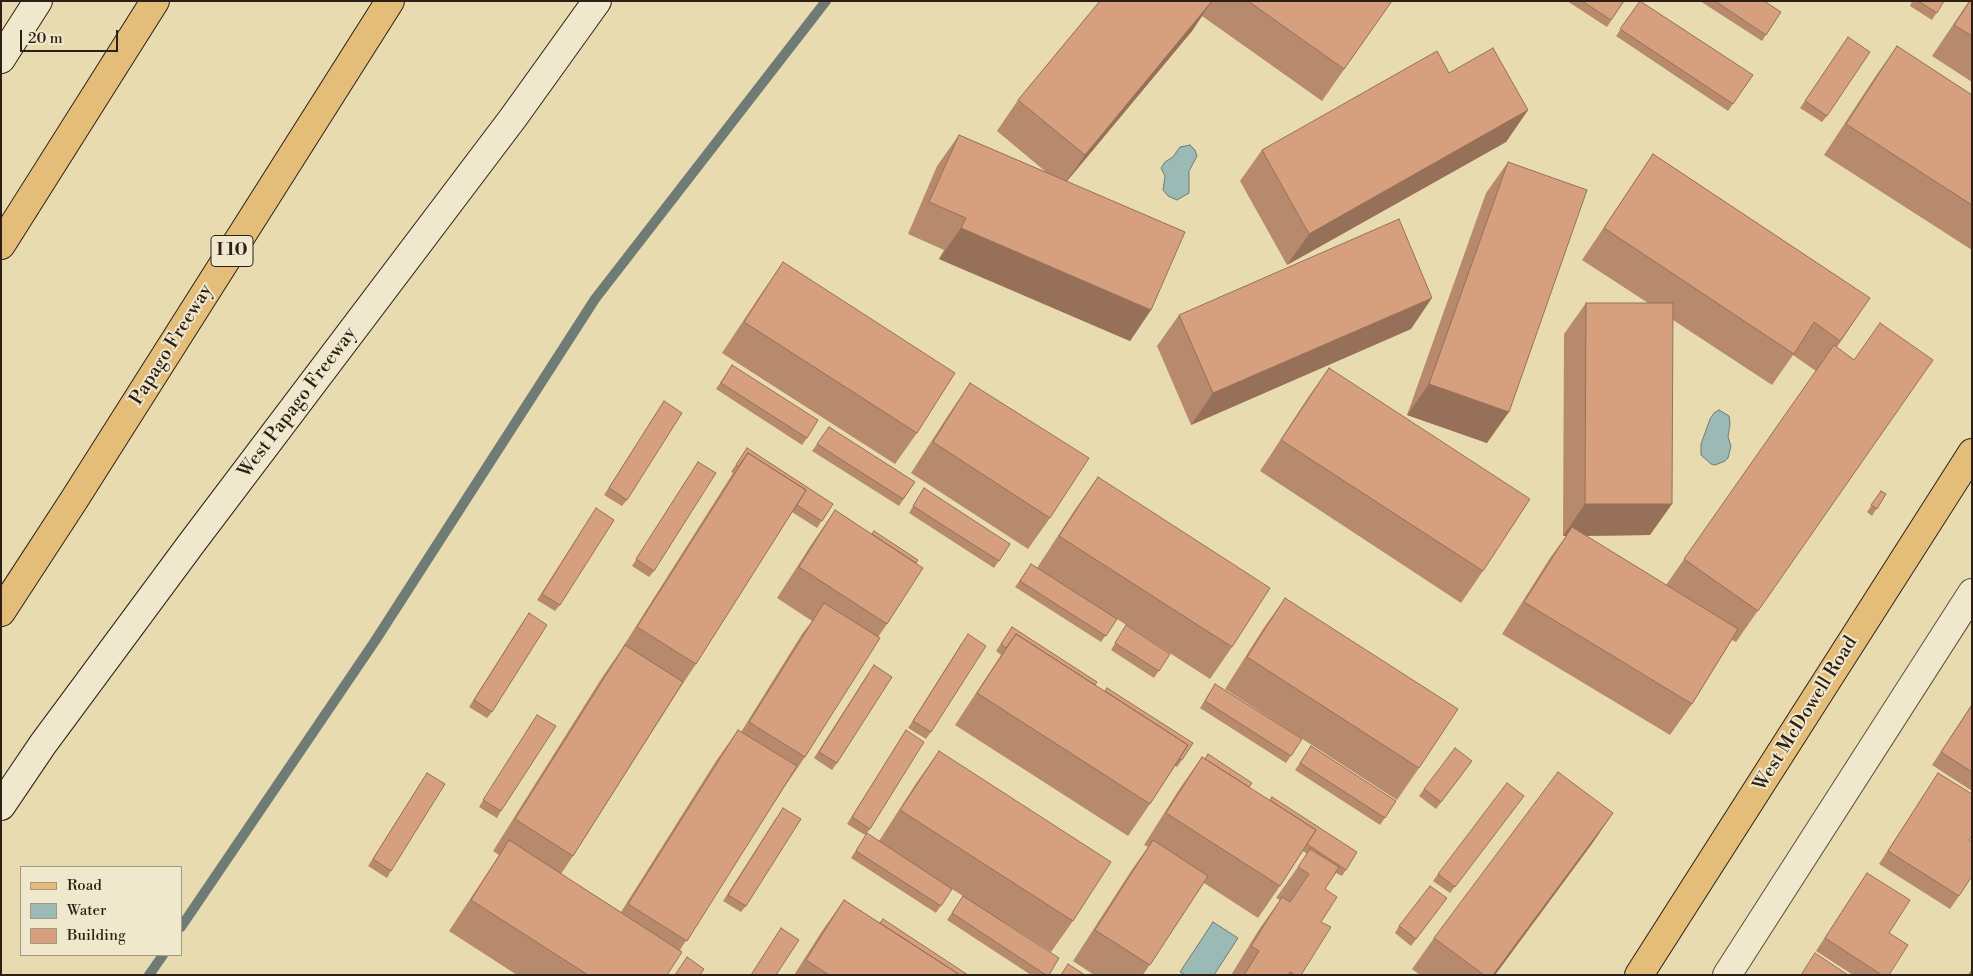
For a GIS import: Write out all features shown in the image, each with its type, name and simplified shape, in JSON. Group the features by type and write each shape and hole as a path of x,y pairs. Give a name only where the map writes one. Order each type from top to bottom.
{"main road":[{"path":"1,59 38,1"},
{"path":"1,245 155,1"},
{"name":"Papago Freeway","path":"1,612 390,1"},
{"name":"West Papago Freeway","path":"1,806 43,744 191,544 513,118 597,1"},
{"name":"West McDowell Road","path":"1639,975 1972,453"},
{"path":"1727,975 1972,593"}],"water":[{"path":"1190,145 1195,150 1197,156 1189,171 1189,193 1177,200 1168,196 1163,190 1165,176 1161,168 1165,162 1173,157 1180,147"},
{"path":"1719,410 1729,416 1728,437 1731,446 1728,458 1715,465 1711,464 1701,455 1701,444 1710,419"},
{"path":"1213,922 1238,938 1214,975 1185,975 1180,972"}],"building":[{"path":"1100,1 1212,1 1085,155 1018,100"},
{"path":"1248,1 1392,1 1344,69"},
{"path":"1582,1 1624,1 1611,20"},
{"path":"1640,1 1753,75 1733,104 1620,29"},
{"path":"1715,1 1764,1 1781,12 1766,35"},
{"path":"1918,1 1944,1 1937,13"},
{"path":"1970,1 1972,1 1972,36 1954,25"},
{"path":"1848,37 1870,52 1827,116 1805,101"},
{"path":"1897,46 1972,95 1972,205 1846,124"},
{"path":"1493,48 1528,110 1309,234 1262,150 1437,51 1449,73"},
{"path":"959,135 1185,232 1151,310 961,228 966,218 929,202"},
{"path":"1653,154 1870,298 1840,341 1814,322 1794,354 1604,228"},
{"path":"1508,162 1587,190 1509,412 1429,384"},
{"path":"1399,219 1432,298 1213,393 1179,315"},
{"path":"783,262 955,373 917,433 744,322"},
{"path":"1586,303 1673,303 1672,504 1585,504"},
{"path":"1880,323 1933,360 1758,611 1684,559 1834,345 1854,360"},
{"path":"732,365 818,420 807,438 721,383"},
{"path":"1329,368 1530,499 1483,571 1281,440"},
{"path":"970,383 1089,458 1050,518 933,442"},
{"path":"664,401 682,413 627,500 609,488"},
{"path":"829,427 915,482 903,499 817,444"},
{"path":"747,448 833,504 822,521 797,505 806,490 748,453 738,467 736,465"},
{"path":"748,453 806,490 696,664 637,627"},
{"path":"698,462 716,473 654,571 636,559"},
{"path":"1098,477 1270,588 1232,647 1059,536"},
{"path":"924,488 1010,544 999,561 913,506"},
{"path":"1881,491 1886,494 1877,509 1871,505"},
{"path":"596,508 614,520 560,605 542,594"},
{"path":"835,510 923,568 887,624 799,567"},
{"path":"1572,527 1738,629 1692,704 1524,602"},
{"path":"874,531 918,560 916,563 872,534"},
{"path":"1031,564 1117,619 1106,636 1020,581"},
{"path":"1285,598 1458,709 1419,768 1247,657"},
{"path":"824,603 880,638 805,757 749,722"},
{"path":"529,613 547,625 492,712 474,700"},
{"path":"1126,625 1170,654 1159,671 1115,643"},
{"path":"1012,627 1097,682 1095,685 1016,634 1006,648 1001,644"},
{"path":"968,634 986,646 931,732 913,721"},
{"path":"1016,634 1188,745 1150,804 977,693"},
{"path":"625,645 683,682 573,856 515,819"},
{"path":"874,665 892,677 837,763 819,752"},
{"path":"1215,684 1302,739 1291,756 1205,701"},
{"path":"1107,688 1193,743 1182,760 1179,759 1188,745 1105,691"},
{"path":"1972,705 1972,772 1941,752"},
{"path":"537,715 556,726 501,811 483,800"},
{"path":"738,730 797,766 687,941 628,904"},
{"path":"906,730 924,742 870,829 852,817"},
{"path":"1311,746 1396,801 1385,818 1300,763"},
{"path":"1455,748 1472,761 1441,802 1424,789"},
{"path":"939,751 1111,862 1073,921 900,810"},
{"path":"1208,754 1252,783 1249,787 1205,759"},
{"path":"1202,757 1316,830 1280,886 1166,813"},
{"path":"1558,772 1613,813 1493,975 1484,975 1434,938"},
{"path":"427,773 445,784 391,871 373,859"},
{"path":"1938,773 1972,794 1972,836 1969,840 1972,842 1972,876 1959,896 1888,851"},
{"path":"1507,783 1524,796 1455,887 1438,874"},
{"path":"1272,797 1357,852 1346,870 1307,844 1316,830 1270,800"},
{"path":"783,808 801,819 746,906 728,895"},
{"path":"867,833 952,889 941,906 856,851"},
{"path":"509,840 682,952 667,975 588,975 471,900"},
{"path":"1153,840 1208,876 1150,965 1095,930"},
{"path":"1310,849 1339,867 1325,889 1337,897 1321,922 1331,927 1301,975 1295,975 1290,972 1288,975 1244,975 1259,951 1251,946 1282,897 1290,902 1309,874 1298,867"},
{"path":"1867,873 1910,900 1889,933 1908,945 1889,975 1882,975 1825,938"},
{"path":"1430,886 1447,898 1416,939 1399,926"},
{"path":"963,896 1059,958 1049,975 1046,975 952,913"},
{"path":"844,900 960,975 829,975 806,960"},
{"path":"883,919 968,975 960,975 880,923"},
{"path":"781,928 799,940 776,975 751,975"},
{"path":"1815,953 1848,975 1801,975"},
{"path":"687,957 704,969 700,975 675,975"},
{"path":"1068,964 1085,975 1061,975"}],"waterway":[{"path":"182,926 375,641 595,299 826,1"},
{"path":"149,975 162,956"}]}
